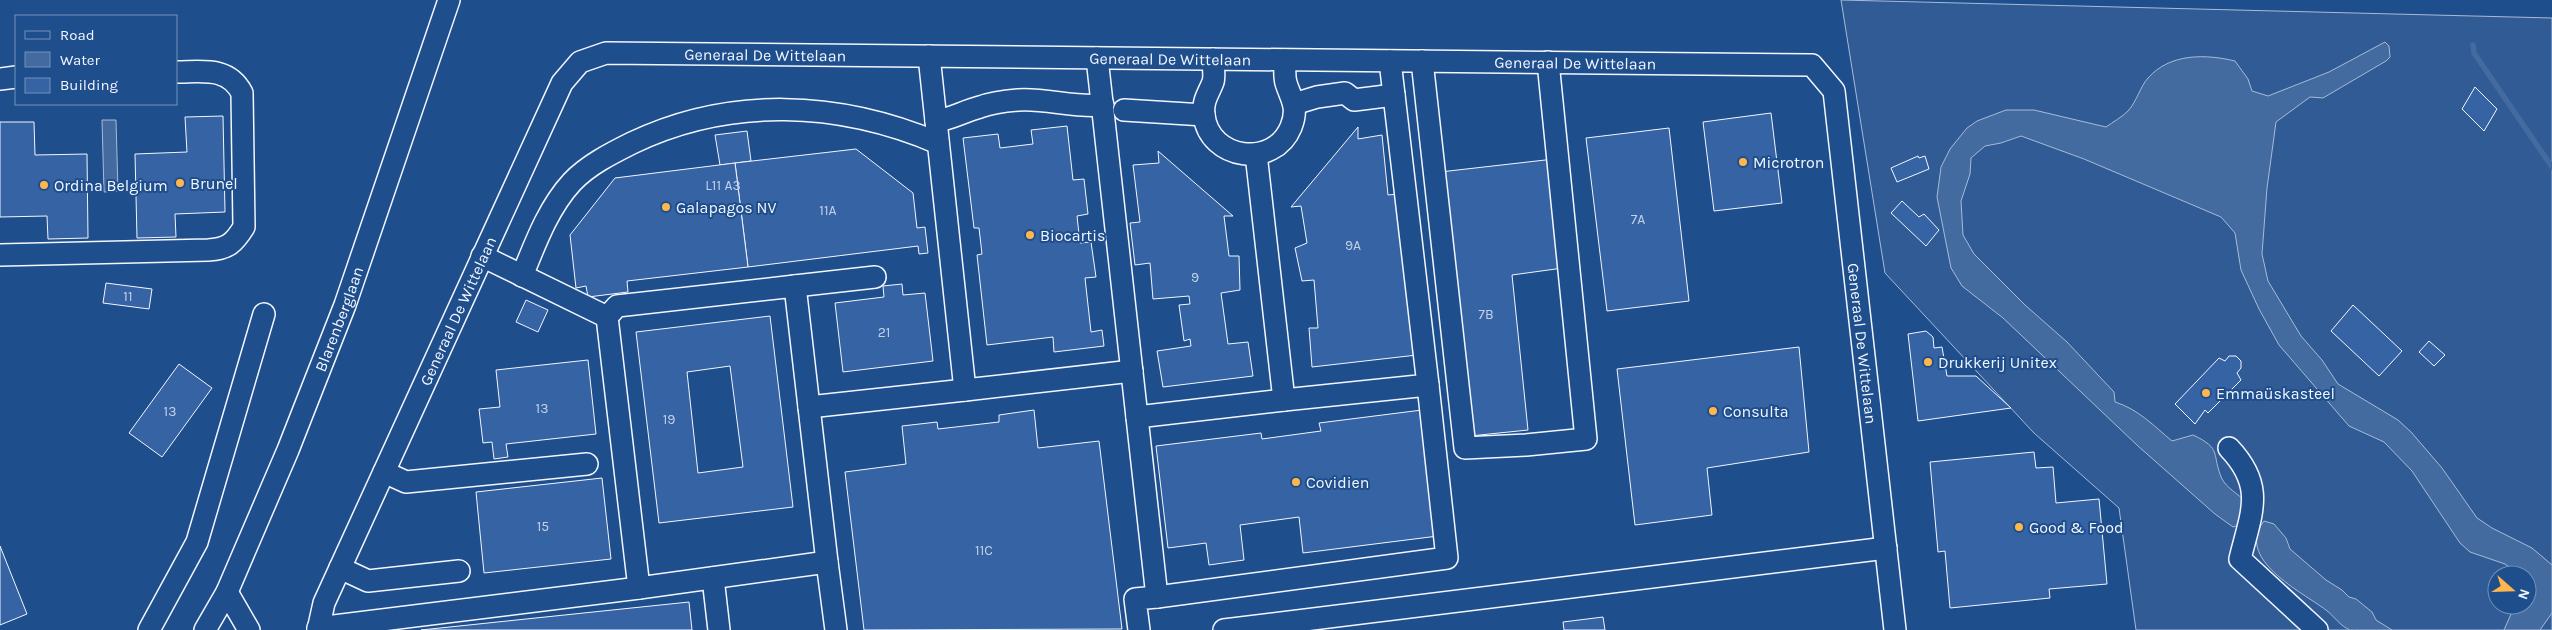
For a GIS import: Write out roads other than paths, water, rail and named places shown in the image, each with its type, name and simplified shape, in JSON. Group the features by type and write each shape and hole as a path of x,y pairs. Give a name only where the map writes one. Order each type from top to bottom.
{"street":[{"name":"Blarenberglaan","path":"205,630 227,592 288,450 345,305 448,4"},
{"name":"Generaal De Wittelaan","path":"318,629 324,603 562,83 580,62 606,53 1812,65 1834,90 1896,630"},
{"path":"929,56 965,390"},
{"path":"1097,58 1156,596"},
{"path":"1214,59 1213,81 1207,91 1204,115 1213,137 1221,146 1244,155 1256,154 1277,145 1285,137 1291,126 1294,104 1285,82 1286,60"},
{"path":"1139,630 1135,599 1447,558 1390,61"},
{"path":"1422,61 1465,448 1526,446 1586,439 1548,62"},
{"path":"0,255 208,250 224,249 235,241 244,227 242,93 237,84 226,75 215,71 178,72"},
{"path":"0,79 15,77"},
{"path":"1294,104 1317,96 1346,93 1354,100 1394,96"},
{"path":"936,121 949,119 980,107 1018,100 1052,101 1088,106 1103,105"},
{"path":"522,276 555,204 572,181 595,163 620,149 672,127 728,113 758,109 804,109 850,114 880,121 938,142"},
{"path":"1124,110 1204,115"},
{"path":"1256,154 1284,400"},
{"path":"482,256 607,317"},
{"path":"640,588 607,317 617,306 875,277"},
{"path":"795,286 836,630"},
{"path":"149,630 197,542 264,314"},
{"path":"809,407 1132,371"},
{"path":"1137,417 1428,385"},
{"path":"2229,448 2244,464 2254,489 2253,505 2240,559 2317,630"},
{"path":"384,472 406,482 587,464"},
{"path":"1224,630 1886,548"},
{"path":"318,629 375,625 827,562"},
{"path":"340,568 368,580 459,572"},
{"path":"713,578 719,630"},
{"path":"227,592 249,630"}],"water":[{"path":"2385,42 2389,46 2390,57 2386,61 2323,98 2310,97 2276,122 2267,188 2262,254 2268,281 2301,336 2322,360 2338,384 2398,420 2411,432 2442,468 2477,518 2492,528 2532,548 2552,565 2552,613 2540,630 2504,630 2511,615 2537,615 2537,565 2506,565 2470,552 2460,543 2412,471 2384,442 2349,426 2279,345 2259,309 2241,270 2235,233 2221,217 2084,159 2021,136 1985,146 1971,158 1970,174 1961,201 1963,235 1974,254 2025,305 2067,342 2114,392 2115,402 2138,413 2172,441 2193,435 2209,444 2215,453 2222,479 2229,488 2245,501 2239,525 2233,527 2215,514 2138,446 2003,318 1962,286 1951,268 1937,197 1941,167 1950,149 1967,128 1977,121 2006,110 2034,110 2106,127 2128,111 2145,82 2157,70 2167,64 2189,58 2212,57 2235,61 2248,79 2252,91 2268,96 2329,72"},
{"path":"102,120 116,120 118,191 104,192"},
{"path":"2264,521 2274,524 2286,538 2290,549 2326,580 2349,597 2356,599 2372,612 2376,620 2392,630 2350,630 2275,573 2264,561 2258,548 2257,535"}],"waterway":[{"path":"2473,45 2474,53 2552,167"}],"place":[{"name":"Microtron","path":"1743,162"},
{"name":"Brunel","path":"180,183"},
{"name":"Ordina Belgium","path":"44,185"},
{"name":"Galapagos NV","path":"666,207"},
{"name":"Biocartis","path":"1030,235"},
{"name":"Drukkerij Unitex","path":"1928,362"},
{"name":"Emmaüskasteel","path":"2206,393"},
{"name":"Consulta","path":"1713,411"},
{"name":"Covidien","path":"1296,482"},
{"name":"Good & Food","path":"2019,527"}]}
